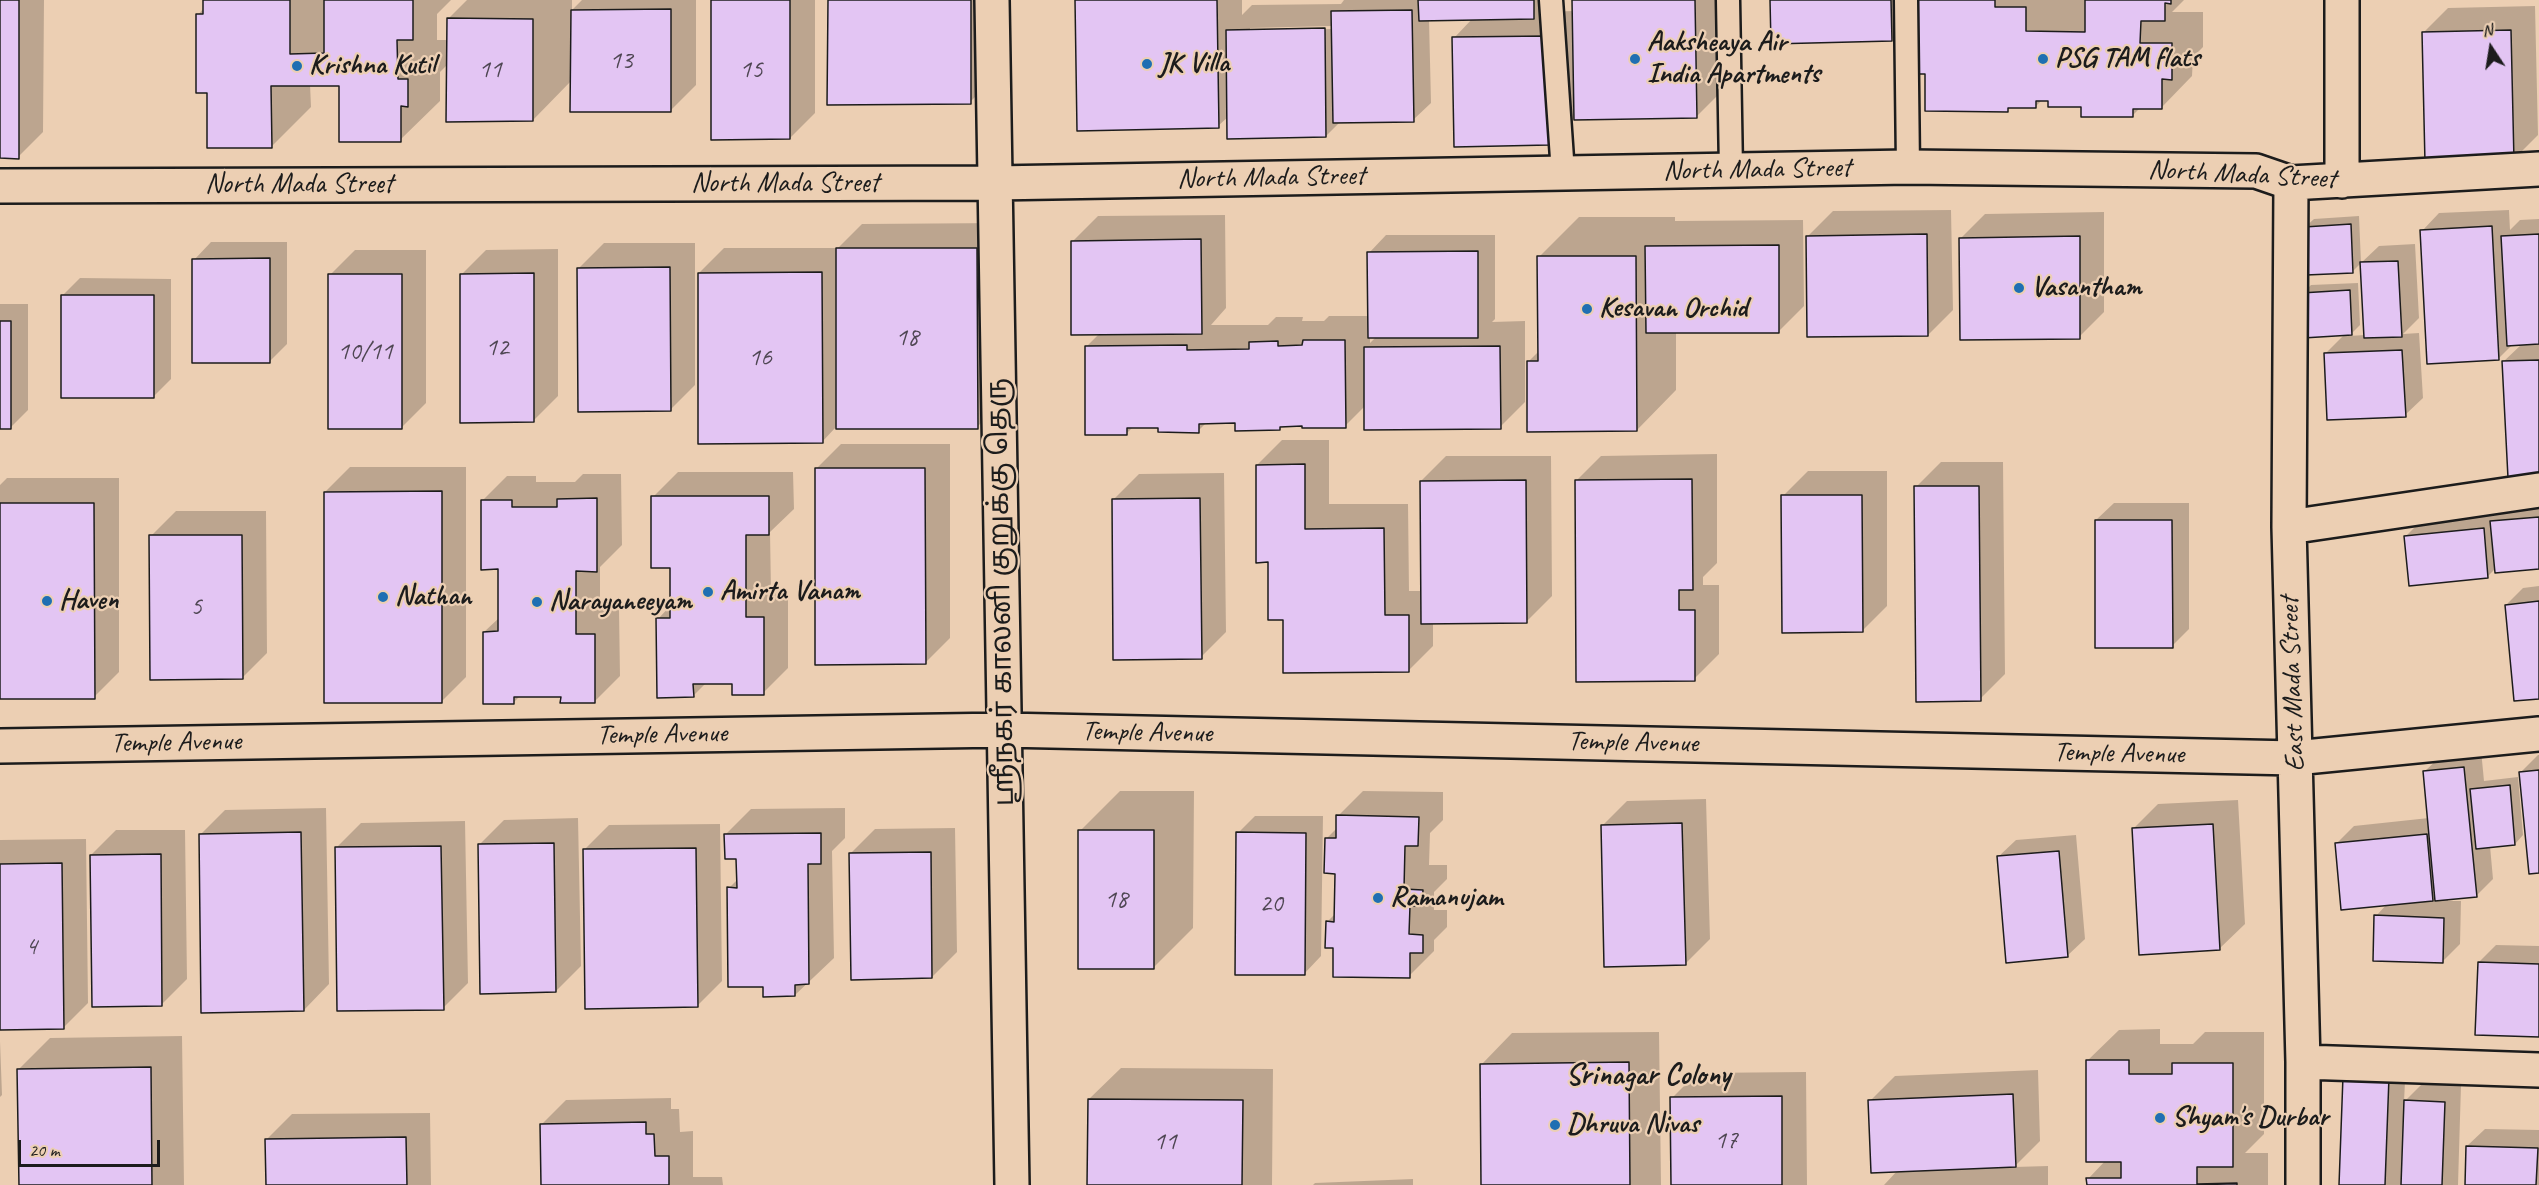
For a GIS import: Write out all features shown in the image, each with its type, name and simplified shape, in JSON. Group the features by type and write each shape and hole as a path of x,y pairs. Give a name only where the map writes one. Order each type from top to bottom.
{"street":[{"name":"ஸ்ரீநகர் காலனி குறுக்கு தெரு","path":"992,0 1012,1185"},
{"path":"2342,0 2342,181"},
{"name":"North Mada Street","path":"0,186 994,183 1908,167 2256,171 2292,183 2539,169"},
{"name":"East Mada Street","path":"2292,183 2289,527 2303,1062 2303,1185"},
{"path":"2289,527 2539,490"},
{"name":"Temple Avenue","path":"0,746 1004,730 2295,758 2539,734"},
{"path":"2303,1062 2539,1070"}],"lane":[{"path":"1551,0 1563,173"},
{"path":"1728,0 1731,170"},
{"path":"1906,0 1908,167"}],"building":[{"path":"0,0 19,0 19,159 0,158"},
{"name":"Krishna Kutil","path":"203,0 290,0 290,54 324,53 324,0 413,0 413,40 397,40 398,79 408,79 408,107 401,106 401,142 339,142 339,86 271,86 272,148 207,148 207,93 196,93 196,14 203,14"},
{"path":"711,0 790,0 790,139 711,140"},
{"path":"828,0 971,0 971,104 827,105"},
{"name":"JK Villa","path":"1075,0 1217,0 1219,128 1077,131"},
{"path":"1418,0 1534,0 1534,19 1419,21"},
{"name":"Aaksheaya Air India Apartments","path":"1572,0 1695,0 1697,118 1574,120"},
{"path":"1770,0 1891,0 1892,41 1771,44"},
{"name":"PSG TAM flats","path":"1914,0 1995,0 1995,7 2026,7 2026,31 2085,32 2085,0 2171,0 2171,4 2165,3 2165,21 2141,21 2140,43 2172,43 2172,80 2162,79 2162,109 2133,109 2133,117 2081,117 2081,107 2048,107 2048,101 2036,101 2036,108 2008,108 2008,112 1925,111 1925,74 1914,74"},
{"path":"671,9 671,112 570,112 571,10"},
{"path":"1412,10 1414,122 1333,123 1331,11"},
{"path":"447,18 533,19 533,121 446,122"},
{"path":"1325,28 1326,137 1227,139 1226,30"},
{"path":"2511,30 2514,161 2425,163 2422,32"},
{"path":"1547,36 1549,145 1454,147 1452,37"},
{"path":"2351,224 2353,273 2306,275 2304,227"},
{"path":"2492,226 2499,360 2427,364 2420,230"},
{"path":"1927,234 1928,336 1807,337 1806,236"},
{"path":"2539,234 2539,344 2507,346 2501,236"},
{"name":"Vasantham","path":"2080,236 2080,339 1960,340 1959,238"},
{"path":"1201,239 1202,334 1071,335 1071,241"},
{"path":"1779,245 1779,333 1646,333 1645,246"},
{"path":"836,248 977,248 978,429 836,429"},
{"path":"1478,251 1478,338 1368,338 1367,252"},
{"name":"Kesavan Orchid","path":"1537,256 1636,256 1637,431 1527,432 1527,361 1538,361"},
{"path":"270,258 270,363 192,363 192,259"},
{"path":"2398,261 2402,337 2364,338 2360,262"},
{"path":"670,267 671,411 578,412 577,268"},
{"path":"822,272 823,443 698,444 698,273"},
{"path":"534,273 534,422 460,423 460,274"},
{"path":"328,274 402,274 402,429 328,429"},
{"path":"2350,290 2352,335 2303,338 2301,293"},
{"path":"61,295 154,295 154,398 61,398"},
{"path":"0,321 11,321 11,429 0,429"},
{"path":"1303,340 1345,340 1346,428 1302,428 1302,426 1280,427 1280,430 1235,431 1235,423 1199,424 1199,433 1158,432 1158,428 1127,428 1127,435 1085,435 1085,346 1187,345 1187,350 1249,349 1249,342 1278,341 1278,346 1302,345"},
{"path":"1500,346 1501,429 1364,430 1364,347"},
{"path":"2402,350 2406,417 2327,420 2324,353"},
{"path":"2539,360 2539,476 2508,478 2502,361"},
{"path":"1305,464 1305,529 1384,528 1385,615 1409,615 1409,672 1283,673 1283,620 1268,620 1268,562 1256,563 1256,465"},
{"path":"815,468 925,468 926,664 815,665"},
{"path":"1692,479 1693,590 1679,590 1679,610 1695,610 1695,681 1576,682 1575,480"},
{"path":"1526,480 1527,623 1421,624 1420,481"},
{"path":"1914,486 1979,486 1981,701 1916,702"},
{"name":"Nathan","path":"442,491 442,703 324,703 324,492"},
{"path":"1781,495 1862,495 1863,632 1782,633"},
{"name":"Amirta Vanam","path":"651,496 769,496 769,535 746,535 746,617 764,617 764,695 732,695 732,684 693,684 694,697 657,698 656,618 670,618 670,568 651,568"},
{"name":"Narayaneeyam","path":"597,498 597,572 576,571 576,634 595,634 595,703 560,703 561,697 514,697 514,704 483,704 483,632 498,631 498,569 481,570 481,500 512,500 512,507 557,507 557,499"},
{"path":"1200,498 1202,659 1113,660 1112,499"},
{"name":"Haven","path":"0,503 94,503 95,699 0,699"},
{"path":"2539,517 2539,569 2495,573 2490,521"},
{"path":"2095,520 2172,520 2173,648 2095,648"},
{"path":"2484,528 2488,578 2409,586 2404,536"},
{"path":"149,535 242,535 243,679 150,680"},
{"path":"2539,601 2539,699 2514,701 2505,605"},
{"path":"2464,767 2477,897 2435,901 2423,771"},
{"path":"2539,770 2539,873 2529,874 2519,772"},
{"path":"2510,785 2515,845 2476,849 2470,789"},
{"name":"Ramanujam","path":"1336,815 1419,817 1418,846 1405,846 1404,889 1423,890 1422,906 1410,906 1409,934 1423,935 1423,953 1410,953 1410,978 1333,977 1333,948 1325,948 1326,921 1334,922 1335,874 1324,873 1325,838 1336,838"},
{"path":"1682,823 1686,965 1604,967 1601,825"},
{"path":"2213,824 2220,950 2139,955 2132,828"},
{"path":"1078,830 1154,830 1154,969 1078,969"},
{"path":"301,832 304,1011 201,1013 199,834"},
{"path":"1236,832 1306,833 1305,975 1235,975"},
{"path":"821,833 821,864 808,864 809,984 795,985 795,996 763,997 763,987 728,987 727,887 737,888 736,859 725,859 724,834"},
{"path":"2427,834 2433,901 2341,910 2335,843"},
{"path":"554,843 556,992 480,994 478,844"},
{"path":"441,846 444,1010 337,1011 335,847"},
{"path":"696,848 698,1007 585,1009 583,849"},
{"path":"2059,851 2068,957 2006,963 1997,856"},
{"path":"931,852 932,978 851,980 849,853"},
{"path":"161,854 162,1006 92,1007 90,855"},
{"path":"62,863 64,1029 0,1030 0,864"},
{"path":"2374,915 2444,918 2443,963 2373,961"},
{"path":"2478,962 2539,964 2539,1037 2475,1035"},
{"name":"Shyam's Durbar","path":"2086,1060 2129,1060 2129,1074 2172,1074 2172,1063 2233,1063 2233,1167 2197,1167 2197,1184 2237,1183 2237,1185 2087,1185 2086,1178 2121,1178 2121,1162 2086,1162"},
{"name":"Dhruva Nivas","path":"1629,1062 1630,1185 1481,1185 1480,1064"},
{"path":"151,1067 152,1185 19,1185 17,1069"},
{"path":"2343,1076 2389,1077 2385,1185 2339,1185"},
{"path":"2013,1094 2016,1167 1871,1173 1868,1100"},
{"path":"1782,1096 1782,1185 1671,1185 1670,1097"},
{"path":"1088,1099 1243,1100 1242,1185 1087,1185"},
{"path":"2404,1100 2445,1102 2442,1185 2401,1185"},
{"path":"646,1122 646,1134 654,1134 655,1156 669,1156 669,1185 541,1185 540,1124"},
{"path":"406,1137 407,1185 266,1185 265,1139"},
{"path":"2466,1146 2538,1148 2536,1185 2465,1185"}],"place":[{"name":"Aaksheaya Air India Apartments","path":"1635,59"},
{"name":"PSG TAM flats","path":"2043,59"},
{"name":"JK Villa","path":"1147,64"},
{"name":"Krishna Kutil","path":"297,66"},
{"name":"Vasantham","path":"2019,288"},
{"name":"Kesavan Orchid","path":"1587,309"},
{"name":"Amirta Vanam","path":"708,592"},
{"name":"Nathan","path":"383,597"},
{"name":"Haven","path":"47,601"},
{"name":"Narayaneeyam","path":"537,602"},
{"name":"Ramanujam","path":"1378,898"},
{"name":"Shyam's Durbar","path":"2160,1118"},
{"name":"Dhruva Nivas","path":"1555,1125"}],"district":[{"name":"Srinagar Colony","path":"1648,1076"}]}
